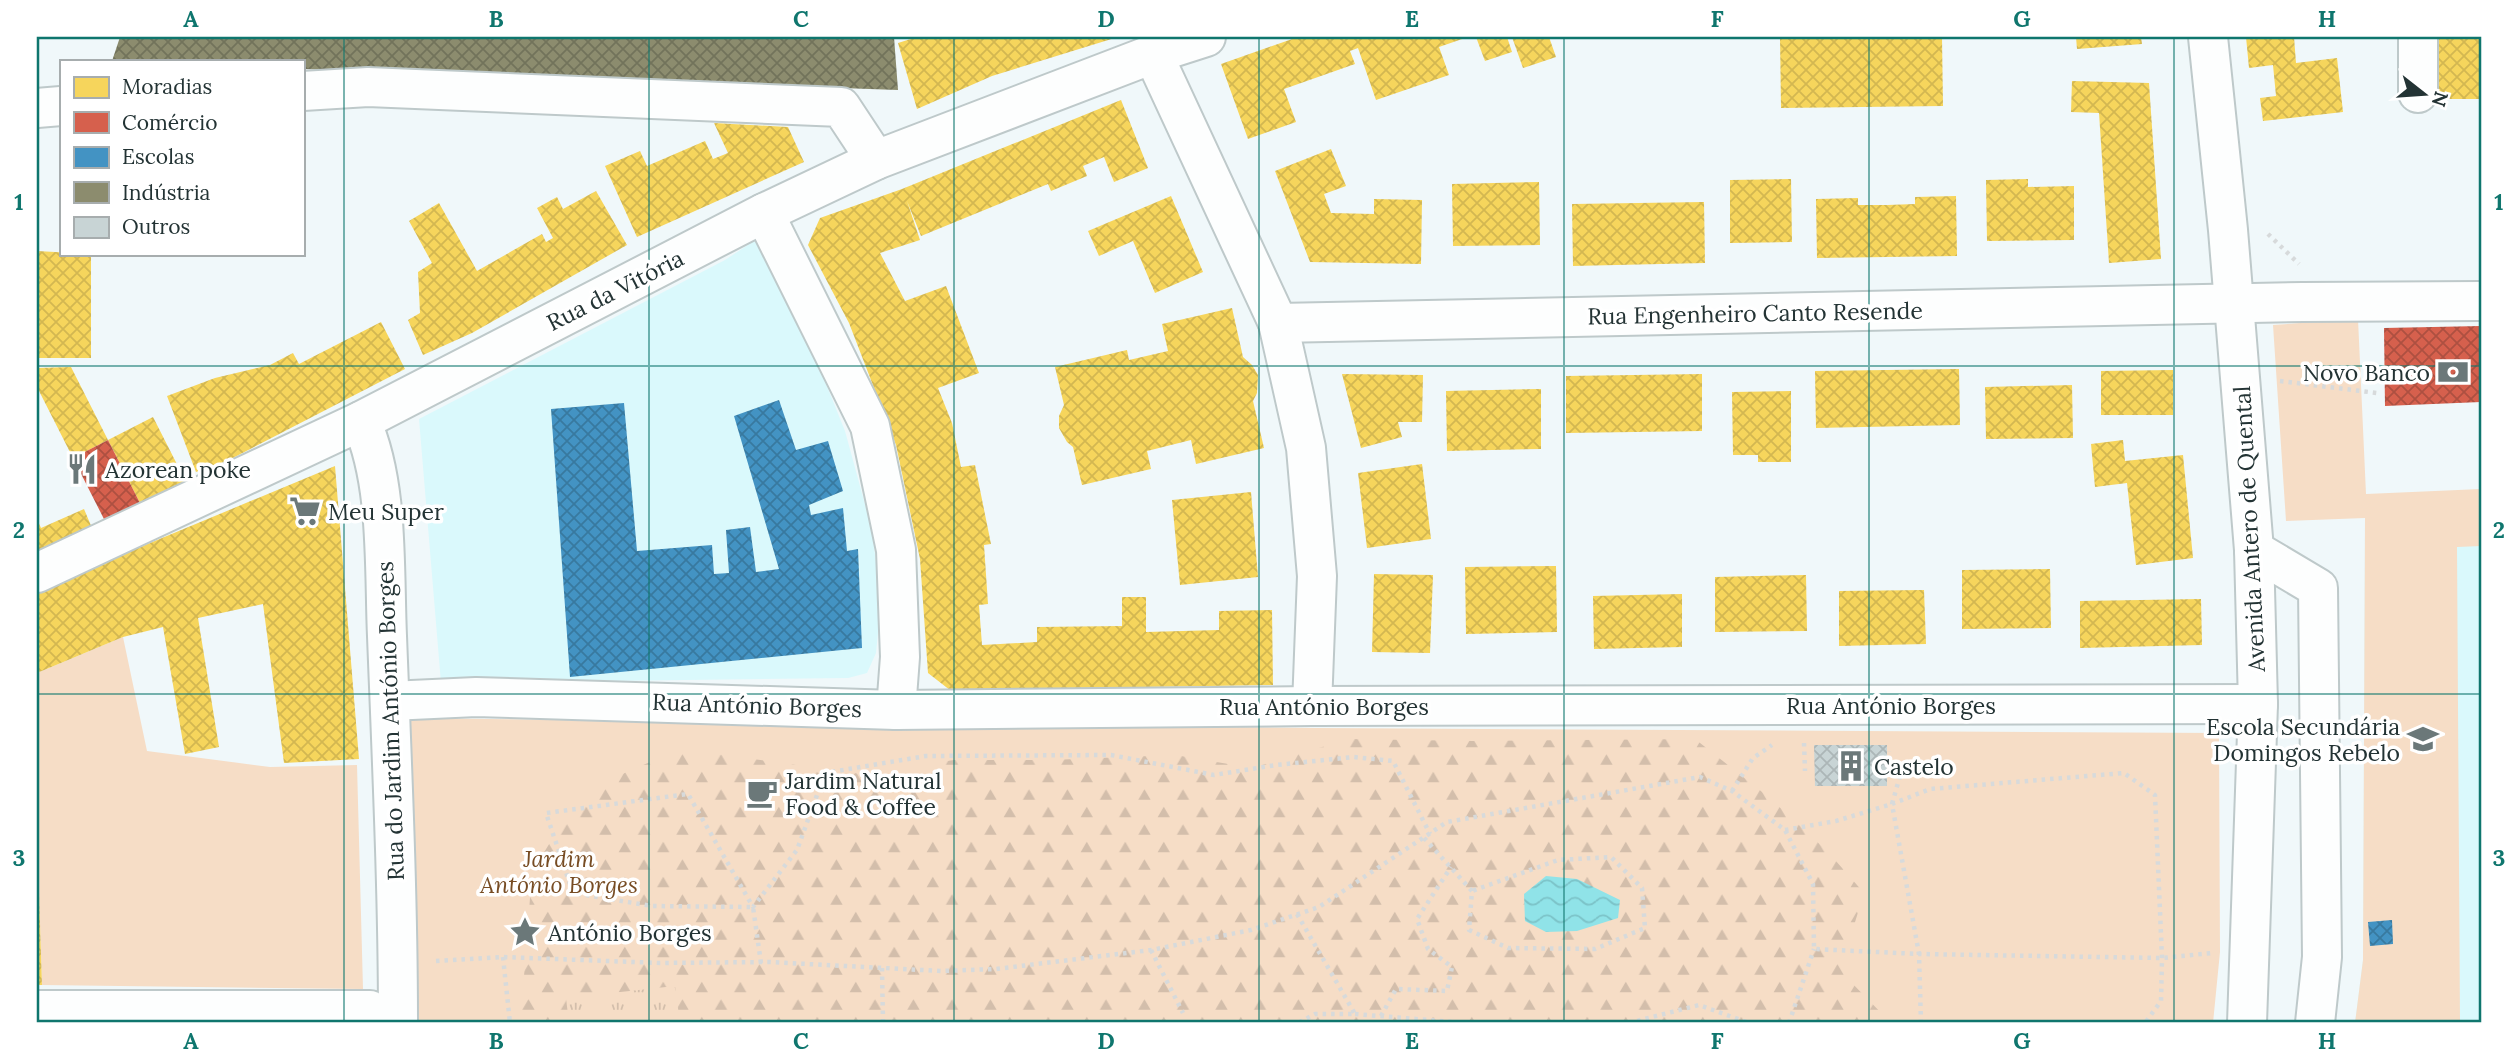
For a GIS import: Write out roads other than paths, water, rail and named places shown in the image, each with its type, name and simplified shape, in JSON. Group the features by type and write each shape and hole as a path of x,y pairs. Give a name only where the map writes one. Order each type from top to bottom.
{"street":[{"name":"Rua da Vitória","path":"37,573 362,421 764,214 876,160 1153,54 1206,37"},
{"name":"Avenida Antero de Quental","path":"2208,37 2228,230 2254,550 2258,704 2247,1023"},
{"path":"2418,37 2418,93"},
{"path":"1153,54 1278,323 1306,448 1317,576 1312,706"},
{"path":"304,91 369,87 841,107 876,160"},
{"path":"37,108 60,106"},
{"path":"764,214 870,426 895,550 900,657 896,710"},
{"name":"Rua Engenheiro Canto Resende","path":"1278,323 2233,303 2481,301"},
{"name":"Rua do Jardim António Borges","path":"362,421 371,441 380,481 390,701 398,963 384,1016"},
{"path":"2254,550 2318,588 2322,957 2315,1023"},
{"name":"Rua António Borges","path":"390,701 476,697 896,710 1312,706 2258,704"},
{"path":"37,1010 384,1016"}],"water":[{"path":"1546,876 1577,879 1620,900 1618,918 1577,931 1546,932 1525,921 1524,894"}],"place":[{"name":"Novo Banco","path":"2453,372"},
{"name":"Azorean poke","path":"82,469"},
{"name":"Meu Super","path":"305,511"},
{"name":"Escola Secundária Domingos Rebelo","path":"2423,739"},
{"name":"Castelo","path":"1851,766"},
{"name":"Jardim Natural Food & Coffee","path":"762,793"},
{"name":"António Borges","path":"525,932"}],"park label":[{"name":"Jardim António Borges","path":"559,871"}]}
